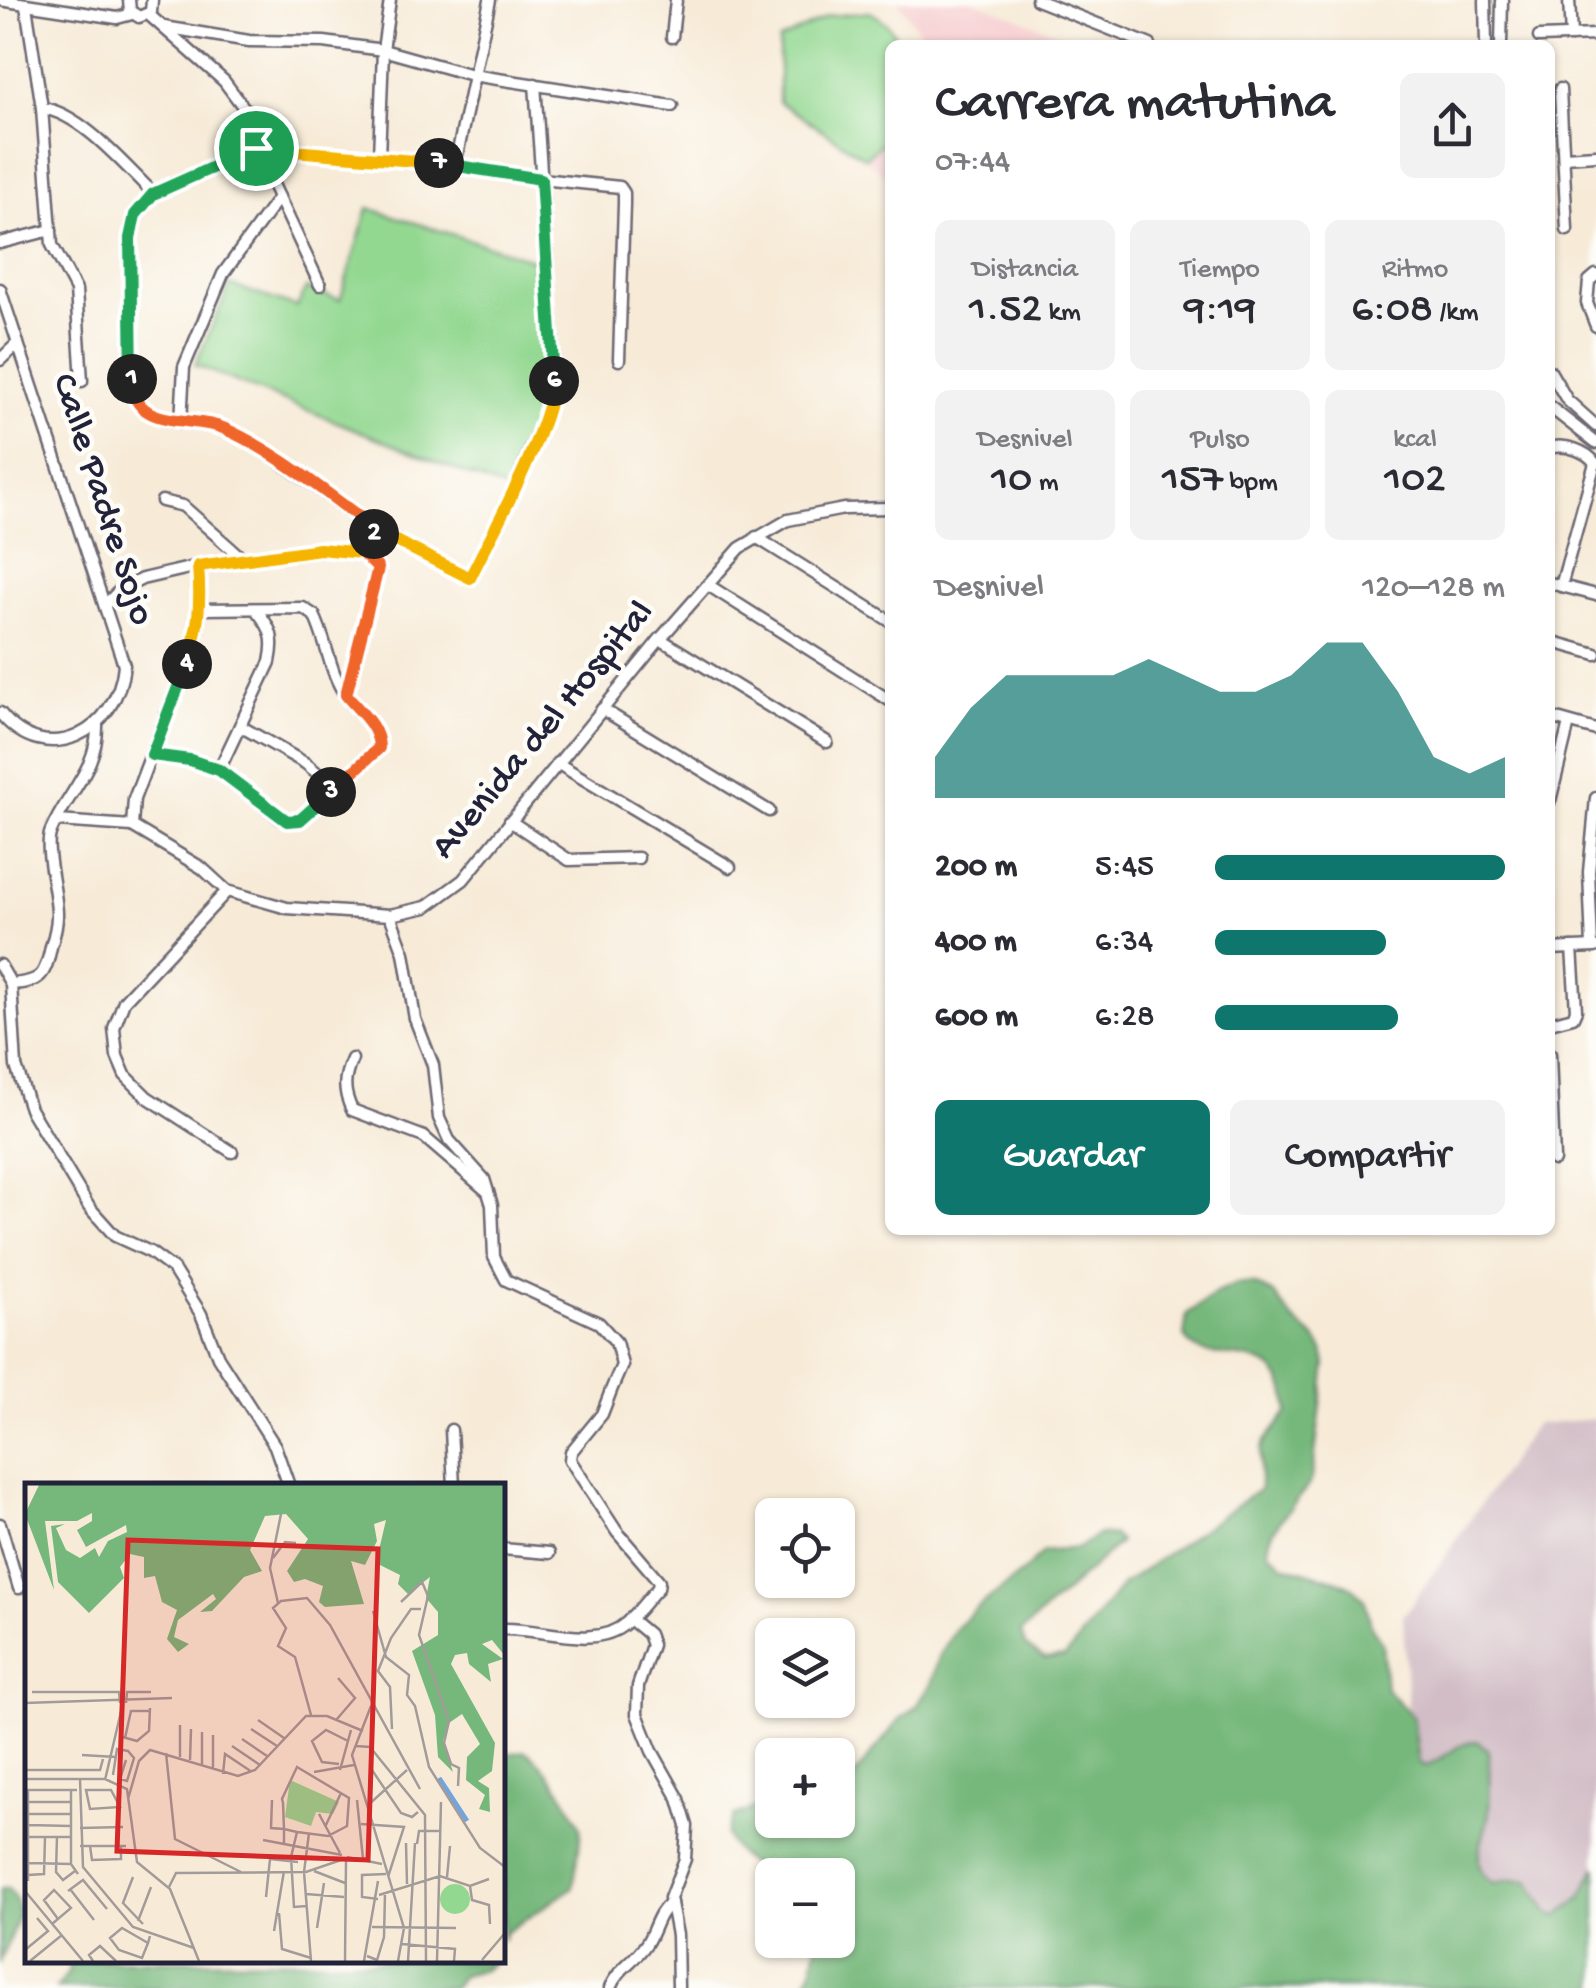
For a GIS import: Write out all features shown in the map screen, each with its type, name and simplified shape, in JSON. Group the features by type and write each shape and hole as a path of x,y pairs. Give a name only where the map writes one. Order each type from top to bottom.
{"street":[{"path":"0,0 113,18 148,14"},
{"path":"130,0 132,14"},
{"path":"148,14 153,0"},
{"path":"379,158 383,50 390,0"},
{"path":"455,165 490,0"},
{"path":"672,37 676,0"},
{"path":"1037,0 1137,40"},
{"path":"1485,0 1486,40"},
{"path":"1501,40 1502,0"},
{"path":"1569,0 1572,36"},
{"path":"26,6 42,108 52,245 76,290 82,381"},
{"path":"148,14 224,81 247,112 256,148 320,285"},
{"path":"164,28 249,40 324,42 383,50 472,74 672,106"},
{"path":"1539,36 1596,35"},
{"path":"535,84 541,179 556,372 551,401 470,578 377,530 252,442 218,426 167,420 144,410 132,390 130,238 135,215 153,194 256,148 455,165 541,179 613,184 624,194 619,360"},
{"path":"1560,88 1567,230"},
{"path":"42,108 55,109 84,129 153,194"},
{"path":"1564,157 1596,155"},
{"path":"182,422 184,367 222,274 279,197"},
{"path":"0,244 52,230"},
{"path":"1596,276 1588,281 1587,303 1596,326"},
{"name":"Calle Padre Sojo","path":"0,289 124,665 116,702 97,725 97,743 88,770 57,821"},
{"path":"0,360 18,343"},
{"path":"1555,380 1567,400"},
{"path":"1555,393 1596,426"},
{"path":"1555,412 1596,443"},
{"path":"1555,448 1567,447 1596,462 1556,584 1596,595"},
{"path":"162,501 182,506 244,560"},
{"name":"Avenida del Hospital","path":"57,821 132,826 202,868 227,890 287,908 390,915 426,907 463,880 660,639 740,548 788,520 844,509 885,508"},
{"path":"362,553 377,530"},
{"path":"756,537 885,619"},
{"path":"104,605 142,578 198,566 331,548 362,553 378,568 346,695"},
{"path":"132,826 134,799 196,637 201,609 198,566"},
{"path":"708,585 885,697"},
{"path":"152,755 190,760 219,770 287,821 300,820 379,748 370,722 346,695 314,615 303,608 201,609"},
{"path":"219,770 270,662 274,645 271,628 257,611"},
{"path":"660,639 827,742"},
{"path":"1555,642 1596,654"},
{"path":"602,710 769,812"},
{"path":"0,714 9,725 45,741 70,740 97,725"},
{"path":"1555,719 1596,730"},
{"path":"1555,780 1569,723"},
{"path":"240,726 306,764 336,788"},
{"path":"558,763 730,867"},
{"path":"1555,948 1594,947 1589,872 1596,798"},
{"path":"12,984 33,982 43,974 48,961 58,918 48,834 57,821"},
{"path":"510,821 569,860 638,858"},
{"path":"227,890 124,1001 114,1028 117,1056 125,1075 147,1096 232,1152"},
{"path":"390,915 404,953 415,1019 434,1065 439,1118 449,1140 484,1178 492,1205 494,1257 506,1280 599,1323 616,1342 622,1365 602,1414 570,1456 617,1532 658,1581 658,1588 618,1629 590,1636 505,1629"},
{"path":"1555,1022 1573,1018 1576,1010 1572,948"},
{"path":"0,965 12,984 16,1066 30,1109 89,1207 115,1236 150,1252 173,1269 201,1314 218,1357 275,1446 289,1483"},
{"path":"352,1059 345,1075 344,1093 352,1110 424,1137 488,1193"},
{"path":"451,1430 454,1483"},
{"path":"0,1524 19,1588"},
{"path":"505,1550 548,1553"},
{"path":"630,1619 648,1634 652,1645 638,1686 637,1714 652,1752 679,1798 687,1826 685,1859 673,1884 671,1903 677,1936 678,1988"},
{"path":"610,1988 620,1970 646,1944 665,1906 671,1903"}],"shaded area":[{"path":"897,0 972,0 1075,40 926,40"},
{"path":"885,140 885,176 865,158"},
{"path":"1596,1419 1596,1988 1423,1988 1403,1617 1536,1424"}],"green space":[{"path":"870,12 888,25 896,40 885,40 885,140 865,158 779,102 779,41 829,16"},
{"path":"368,208 534,260 546,378 511,492 195,365 230,285 297,307 306,288 340,300"},
{"path":"1236,1284 1253,1284 1274,1294 1293,1320 1315,1338 1326,1364 1312,1479 1279,1522 1268,1551 1284,1565 1338,1581 1364,1598 1372,1628 1382,1643 1386,1689 1413,1717 1419,1763 1426,1766 1477,1741 1488,1751 1489,1809 1479,1859 1485,1877 1494,1884 1529,1881 1548,1912 1556,1916 1580,1899 1596,1867 1596,1988 802,1988 815,1958 855,1958 855,1858 755,1858 755,1866 735,1850 726,1835 734,1816 755,1808 755,1838 855,1838 855,1775 899,1720 917,1706 956,1628 979,1606 1043,1552 1078,1548 1099,1534 1114,1536 1120,1542 1021,1632 1025,1646 1045,1659 1065,1657 1122,1585 1260,1489 1263,1446 1288,1412 1284,1387 1273,1371 1259,1362 1208,1353 1194,1347 1184,1336 1187,1314"},
{"path":"524,1751 531,1755 548,1773 580,1826 572,1888 505,1933 505,1755"},
{"path":"0,1889 8,1889 15,1898 17,1916 0,1964"},
{"path":"70,1963 492,1963 485,1969 462,1975 453,1988 56,1988 68,1973"}],"route":[{"path":"256,148 153,194 135,215 130,238 132,390 144,410 167,420 218,426 252,442 377,530 362,553 378,568 346,695 370,722 379,748 300,820 292,822 205,763 152,755 196,637 201,609 198,566 331,548 362,553 377,530 470,578 551,401 556,372 541,179 455,165 256,148"}]}
